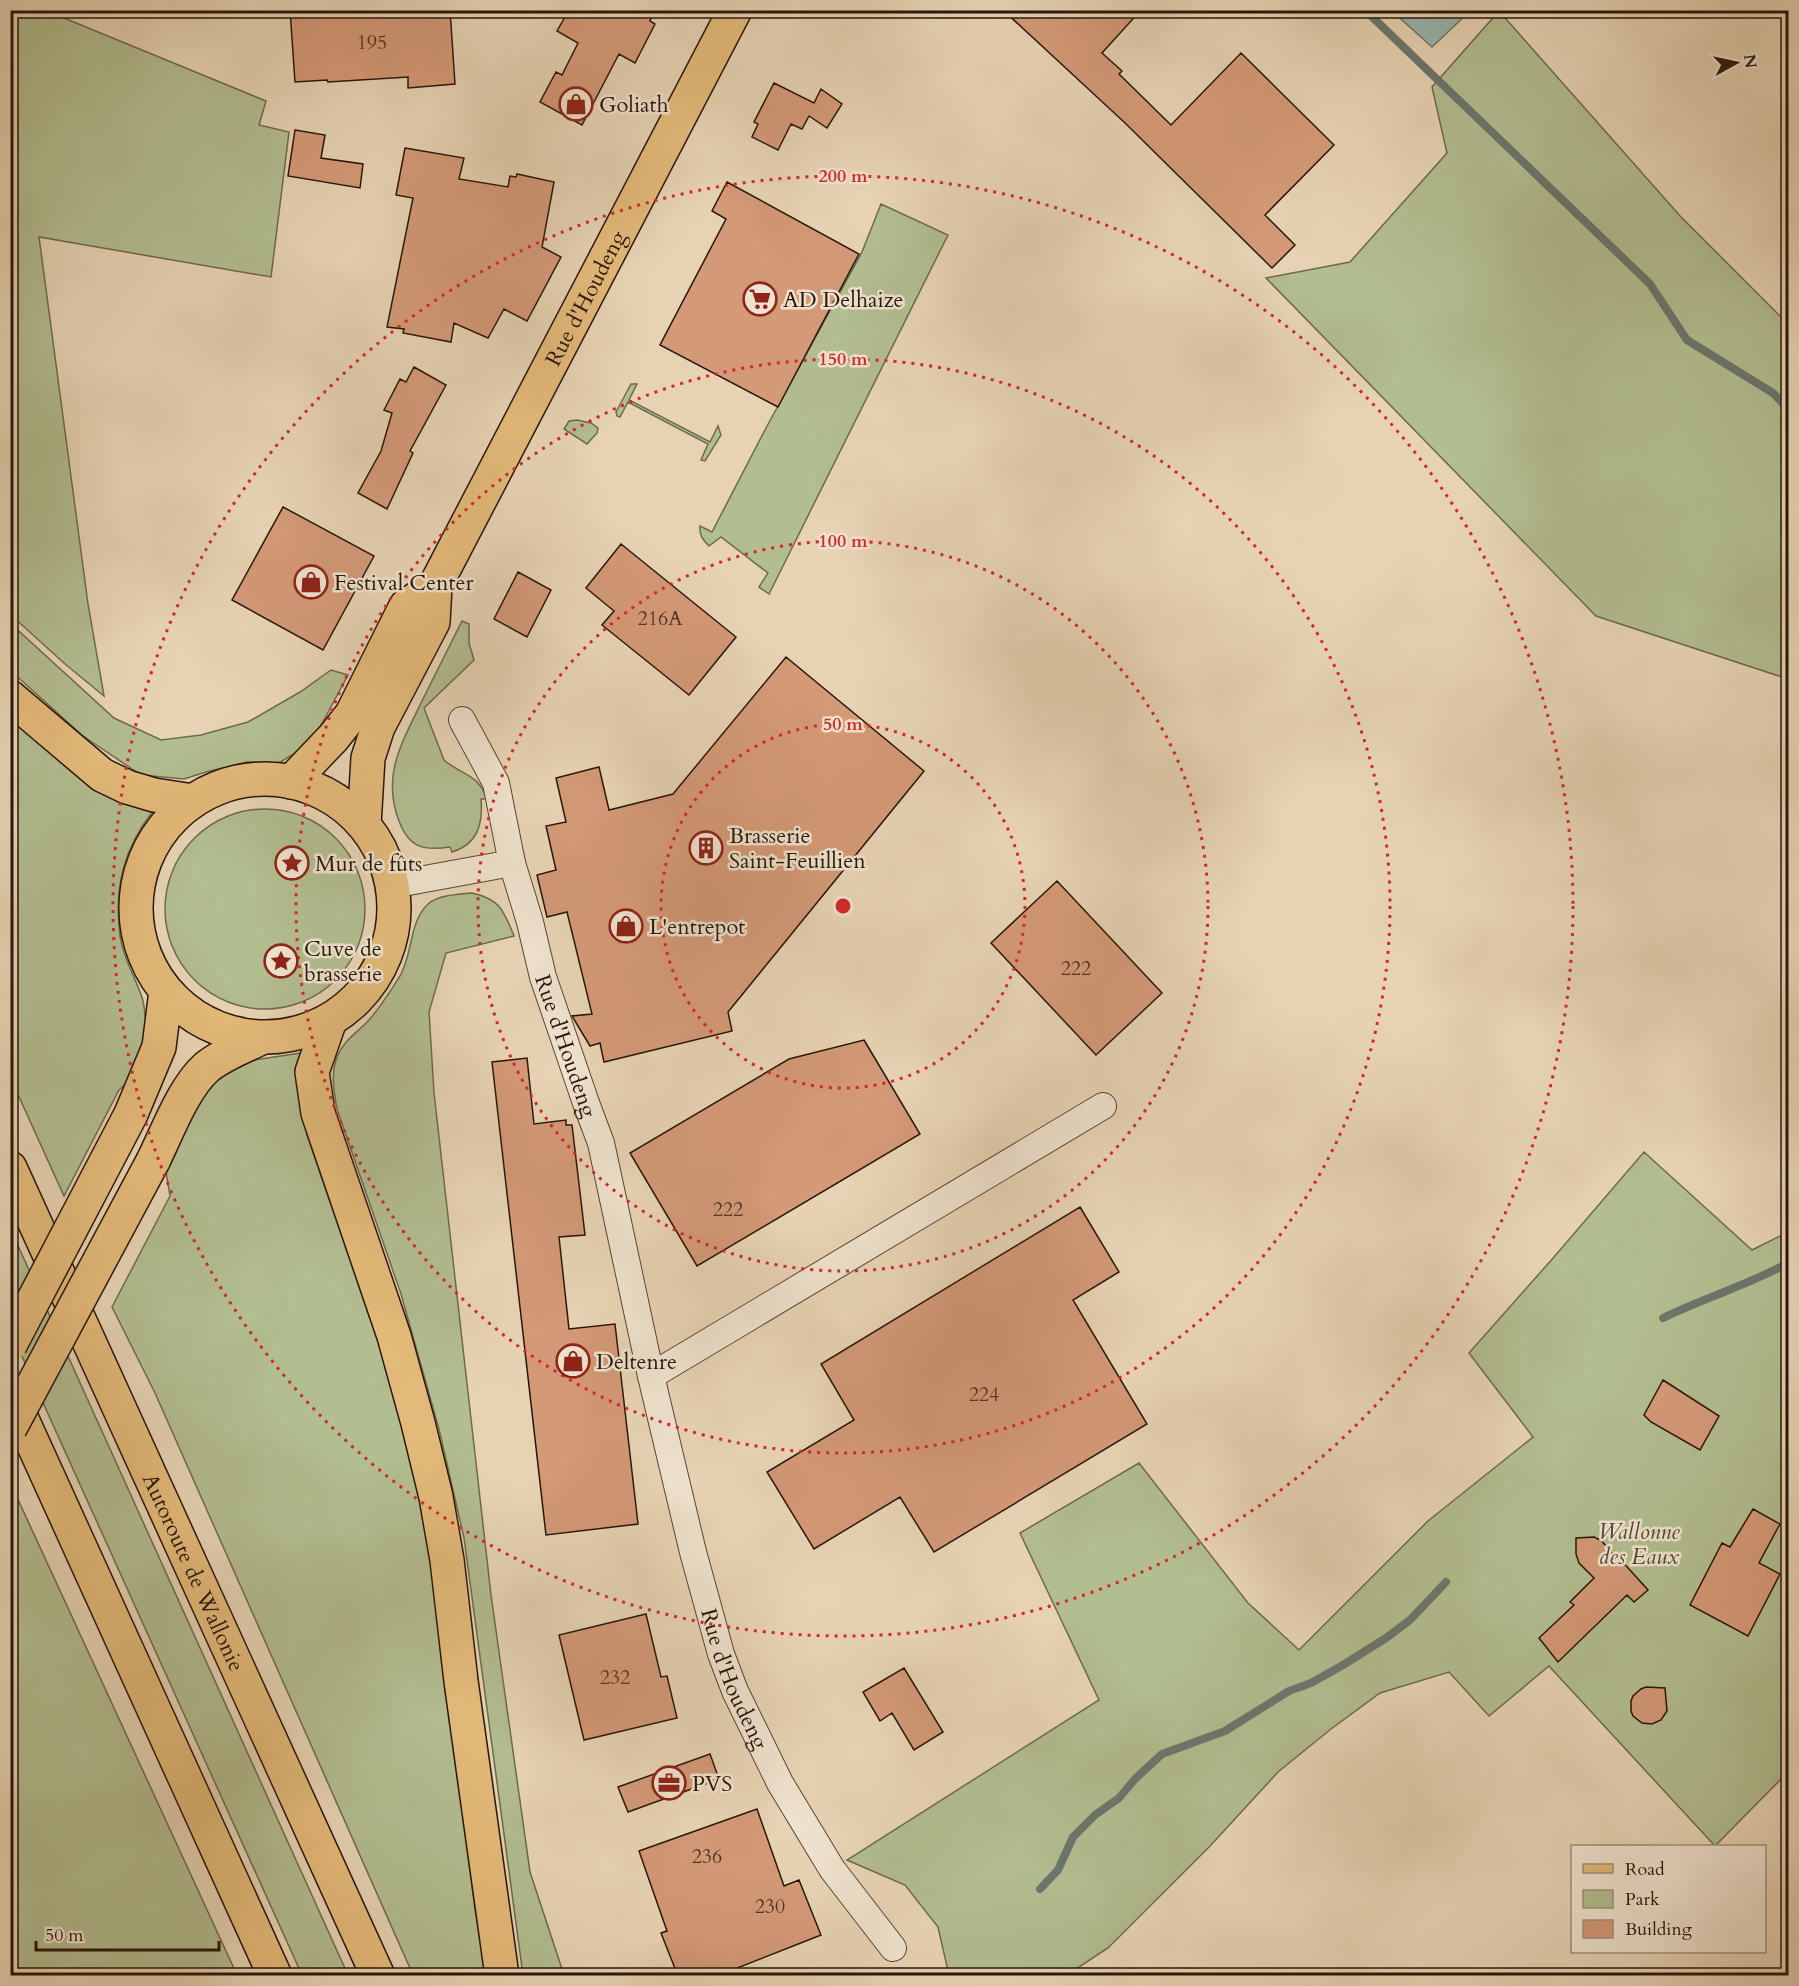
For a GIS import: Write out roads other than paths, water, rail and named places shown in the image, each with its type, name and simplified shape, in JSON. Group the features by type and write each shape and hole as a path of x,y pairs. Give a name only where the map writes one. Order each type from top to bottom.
{"main road":[{"name":"Rue d'Houdeng","path":"364,825 368,758 378,727 433,622 435,585 735,10"},
{"name":"Rue d'Houdeng","path":"291,782 333,738 352,714 406,606 435,585"},
{"path":"10,697 102,775 127,787 154,795 193,801"},
{"path":"265,779 291,782 318,791 343,805 364,825 381,853 392,885 394,916 388,947 375,976 356,1001 330,1020 297,1034 261,1038 229,1033 205,1023 184,1009 166,991 149,966 139,936 136,906 140,875 152,846 169,821 193,801 215,789 240,781 265,779"},
{"path":"10,1345 131,1114 159,1047 166,991"},
{"path":"330,1020 312,1072 318,1113 394,1336 436,1497 447,1560 461,1681 502,1976"},
{"path":"10,1428 188,1091 204,1069 218,1059 261,1038"},
{"name":"Autoroute de Wallonie","path":"10,1168 378,1976"},
{"path":"10,1393 275,1976"}],"street":[{"name":"Rue d'Houdeng","path":"462,720 496,783 512,863 551,1002 601,1143 651,1376 709,1615 721,1654 735,1691 780,1783 832,1869 893,1948"},
{"path":"392,885 512,863"},
{"path":"651,1376 1103,1106"}],"water":[{"path":"1392,11 1470,11 1432,47"}],"waterway":[{"path":"1365,10 1650,284 1687,340 1773,393 1788,409"},
{"path":"1663,1318 1788,1263"},
{"path":"1040,1889 1058,1870 1073,1837 1095,1815 1119,1798 1135,1779 1162,1754 1225,1731 1289,1691 1311,1683 1343,1665 1410,1620 1446,1582"}],"place":[{"name":"Goliath","path":"576,104"},
{"name":"AD Delhaize","path":"760,299"},
{"name":"Festival Center","path":"311,582"},
{"name":"Brasserie Saint-Feuillien","path":"706,848"},
{"name":"Mur de fûts","path":"292,863"},
{"name":"L'entrepot","path":"626,926"},
{"name":"Cuve de brasserie","path":"281,961"},
{"name":"Deltenre","path":"573,1361"},
{"name":"PVS","path":"669,1783"}],"park label":[{"name":"Wallonne des Eaux","path":"1639,1544"}]}
